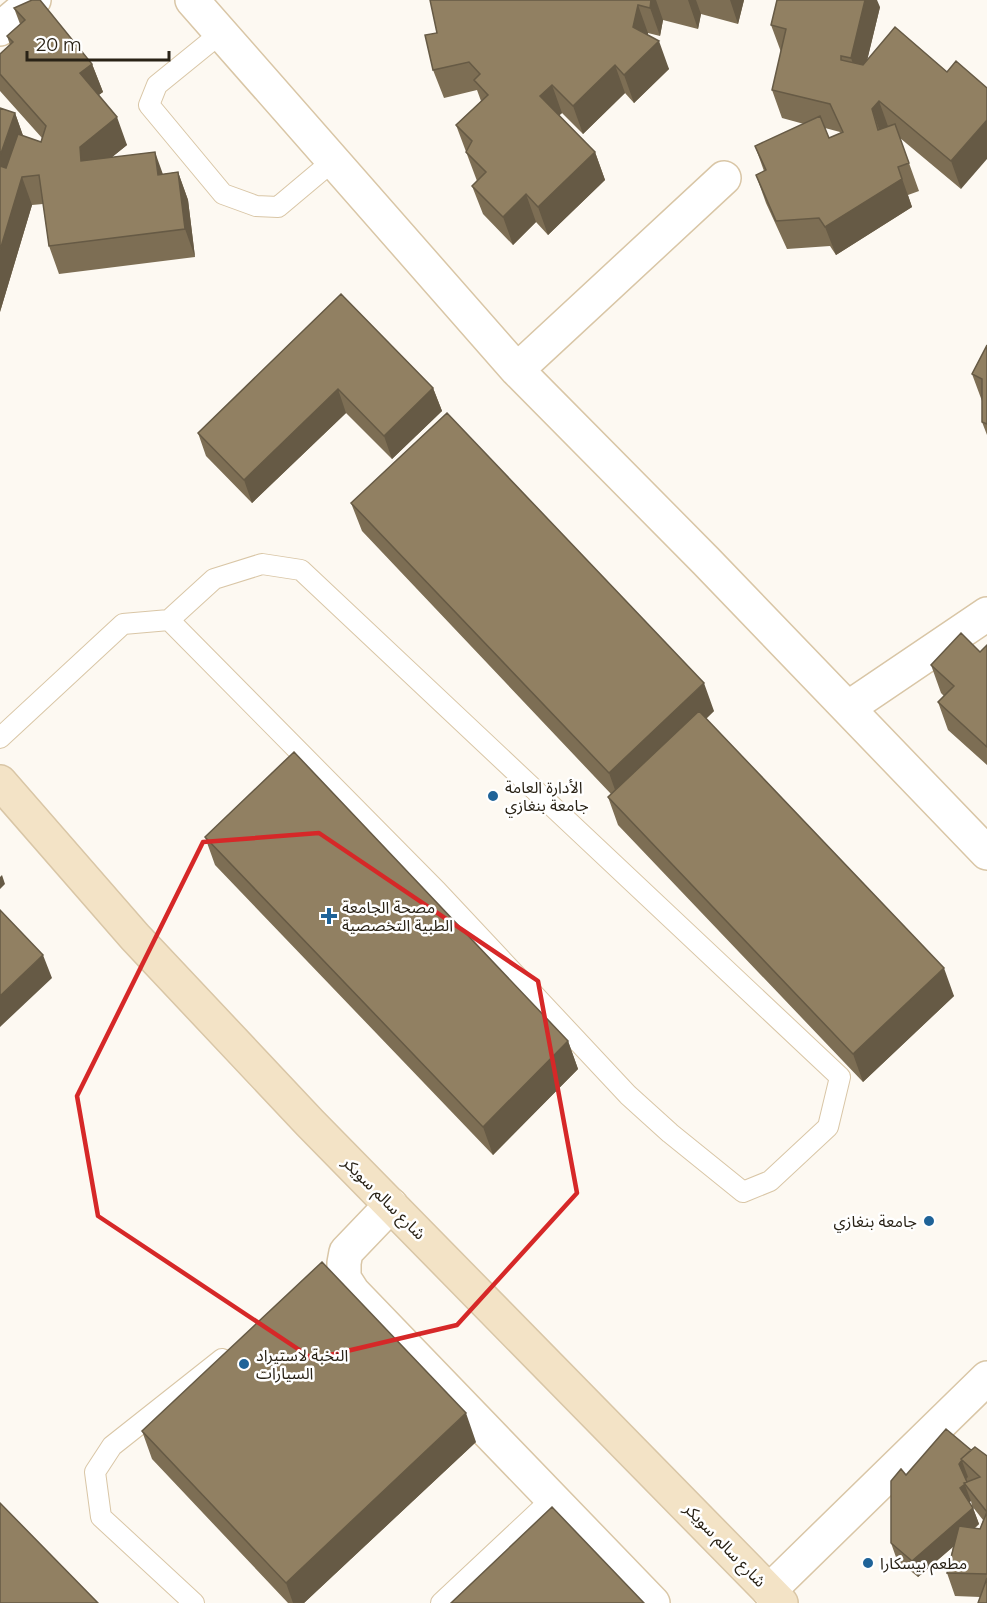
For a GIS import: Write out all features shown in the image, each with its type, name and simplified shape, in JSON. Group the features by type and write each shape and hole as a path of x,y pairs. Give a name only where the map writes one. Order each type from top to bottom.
{"street":[{"path":"0,29 34,0"},
{"path":"192,0 517,370 706,561 987,853"},
{"path":"517,370 724,178"},
{"path":"848,708 987,614"},
{"name":"شارع سالم سويكر","path":"0,783 135,937 310,1123 775,1597"},
{"path":"391,1205 346,1252 334,1270 653,1603"},
{"path":"775,1597 987,1378"}],"lane":[{"path":"221,33 157,85 149,105 223,194 256,206 278,207 333,160"},
{"path":"0,738 123,624 169,620 214,579 262,564 301,570 840,1077 828,1127 770,1181 743,1192 670,1133 628,1095 437,891 169,620"},
{"path":"194,1603 101,1517 95,1472 112,1446 232,1351"},
{"path":"441,1603 552,1499"}],"highlighted area":[{"path":"319,833 538,981 577,1193 457,1325 313,1359 98,1216 77,1096 203,842"}],"building":[{"path":"32,0 40,0 92,64 80,73 117,117 80,147 81,161 155,152 158,175 178,172 185,229 49,246 39,175 22,177 0,250 0,166 6,168 18,134 41,142 46,126 0,74 0,54 13,42 7,36 25,20 14,8"},
{"path":"430,0 651,0 650,8 638,5 633,27 659,41 624,75 615,65 573,106 552,85 540,96 595,152 538,207 526,194 503,217 472,186 486,172 466,152 472,141 456,125 488,95 474,80 480,74 469,62 433,70 425,35 437,33"},
{"path":"777,0 865,0 851,58 841,56 841,60 863,65 895,27 947,72 956,61 987,88 987,120 951,161 879,101 872,109 878,130 895,124 909,163 898,167 902,179 825,227 819,218 776,221 756,175 766,170 755,146 820,116 829,138 843,132 830,104 772,90 786,29 771,25"},
{"path":"0,108 15,113 0,156"},
{"path":"341,294 433,388 384,436 338,389 244,480 198,433"},
{"path":"987,345 987,424 982,422 982,379 972,374"},
{"path":"447,413 704,683 609,773 351,503"},
{"path":"961,633 980,652 987,645 987,747 938,702 954,686 931,665"},
{"path":"699,711 944,968 853,1054 608,797"},
{"path":"294,752 568,1041 483,1127 205,837"},
{"path":"0,910 43,955 0,996"},
{"path":"322,1262 466,1413 286,1583 142,1431"},
{"path":"946,1429 971,1450 959,1464 967,1482 960,1488 973,1508 912,1561 891,1543 891,1481 901,1469 906,1475"},
{"path":"975,1447 987,1456 987,1512 964,1483 980,1477 961,1459"},
{"path":"0,1503 98,1603 0,1603"},
{"path":"552,1507 644,1603 451,1603"},
{"path":"987,1512 987,1574 947,1573 959,1526 980,1529"},
{"path":"987,1578 987,1603 978,1603"}],"place":[{"name":"الأدارة العامة جامعة بنغازي","path":"493,796"},
{"name":"مصحة الجامعة الطبية التخصصية","path":"329,916"},
{"name":"جامعة بنغازي","path":"929,1221"},
{"name":"النخبة لاستيراد السيارات","path":"244,1364"},
{"name":"مطعم بيسكارا","path":"868,1563"}]}
